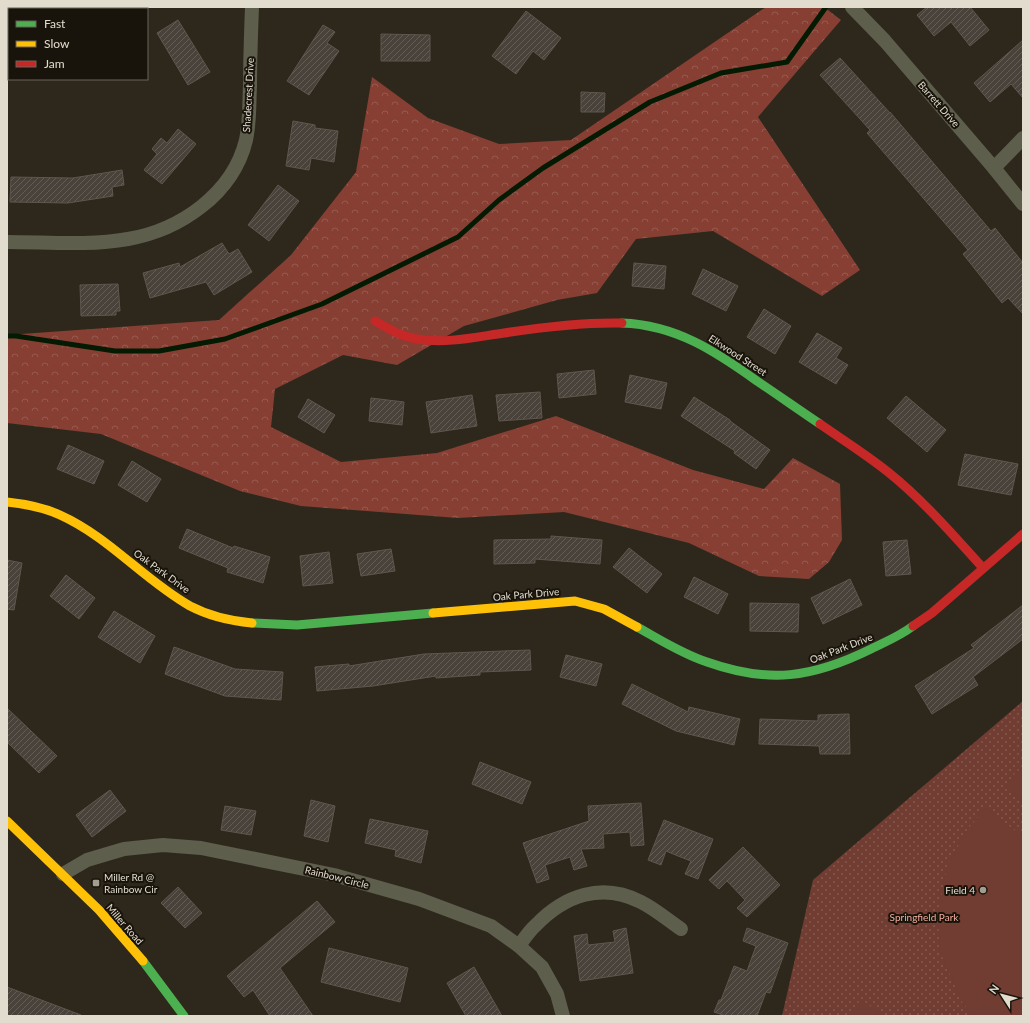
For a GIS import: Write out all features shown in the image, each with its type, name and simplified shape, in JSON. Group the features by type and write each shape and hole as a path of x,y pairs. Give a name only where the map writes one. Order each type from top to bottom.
{"street":[{"name":"Shadecrest Drive","path":"7,242 92,243 129,239 158,231 187,216 209,201 219,191 234,170 246,140 249,119 252,7"},
{"name":"Barrett Drive","path":"852,7 885,41 1023,204"},
{"path":"994,168 1023,138"},
{"name":"Elkwood Street","path":"375,321 399,334 421,339 451,339 559,326 600,323 645,326 669,331 686,337 722,356 887,471 911,490 937,516 983,568"},
{"name":"Oak Park Drive","path":"7,502 33,504 53,510 69,518 94,534 179,599 221,618 266,626 297,625 575,601 604,609 676,648 706,662 737,671 768,676 792,675 820,670 855,657 888,641 911,628 932,613 1023,534"},
{"name":"Miller Road","path":"7,820 100,910 137,954 184,1016"},
{"name":"Rainbow Circle","path":"63,874 87,860 124,849 163,845 201,848 334,875 419,899 485,923 518,946 542,967 548,975 561,1004 564,1016"},
{"path":"518,946 536,925 555,908 576,896 597,892 617,893 641,902 681,929"}],"green space":[{"path":"766,7 824,7 841,20 758,117 860,270 822,296 713,231 636,239 597,293 557,300 464,326 397,365 343,355 275,389 271,427 341,462 437,453 556,416 693,470 764,489 793,458 840,484 842,540 829,562 809,579 759,576 689,543 564,512 458,518 301,506 240,491 101,434 7,423 7,335 219,320 291,255 356,172 372,77 428,118 499,144 571,140"},
{"name":"Springfield Park","path":"1023,701 1023,1016 782,1016 813,880"},
{"path":"1023,767 1023,801 1005,788 1015,773"},
{"name":"Field 4","path":"986,808 1023,837 1023,1016 974,1016 962,1002 940,952 938,914 947,866 967,830"},
{"path":"861,999 883,1016 848,1016"}],"building":[{"path":"927,7 970,7 989,30 970,46 951,22 934,36 917,15"},
{"path":"526,11 561,38 544,60 533,51 516,74 492,56"},
{"path":"178,20 210,72 188,85 157,33"},
{"path":"323,25 335,32 327,43 339,51 309,95 287,81"},
{"path":"381,34 430,35 430,61 381,61"},
{"path":"1023,40 1023,98 1011,84 990,102 974,83"},
{"path":"840,58 890,112 991,231 995,228 1023,263 1023,314 1008,298 1002,303 963,254 968,250 867,133 870,130 820,75"},
{"path":"581,92 605,93 604,112 581,112"},
{"path":"293,121 315,125 315,128 338,131 334,162 311,158 309,170 286,166"},
{"path":"178,129 196,144 162,184 144,170 157,154 152,149 161,138 167,143"},
{"path":"122,170 124,185 112,187 113,196 68,203 10,202 11,177 73,178"},
{"path":"278,185 299,201 269,241 248,225"},
{"path":"222,243 229,254 238,249 252,272 214,295 206,282 150,298 143,273 179,263 180,267"},
{"path":"634,263 666,266 664,289 632,286"},
{"path":"703,269 738,286 726,311 692,294"},
{"path":"118,284 120,311 116,311 116,315 81,316 80,285"},
{"path":"764,309 791,326 775,354 747,337"},
{"path":"817,333 842,348 836,358 848,365 836,384 799,362"},
{"path":"594,370 596,394 559,398 557,374"},
{"path":"630,375 667,383 661,409 625,402"},
{"path":"540,392 542,418 499,421 496,395"},
{"path":"472,395 477,426 431,433 426,402"},
{"path":"906,396 946,430 927,452 887,418"},
{"path":"694,397 730,420 770,450 756,469 734,453 735,451 681,416"},
{"path":"371,398 404,402 402,425 369,421"},
{"path":"308,399 335,415 324,433 298,417"},
{"path":"68,445 104,461 94,484 57,469"},
{"path":"965,454 1018,464 1011,495 958,485"},
{"path":"132,461 161,479 147,502 118,485"},
{"path":"187,529 233,548 234,546 270,557 263,583 227,572 228,568 179,548"},
{"path":"551,536 602,540 600,564 535,559 535,563 494,564 494,540 551,539"},
{"path":"907,540 911,574 886,576 883,542"},
{"path":"629,548 662,574 647,593 613,567"},
{"path":"391,549 395,571 361,576 357,554"},
{"path":"329,552 333,583 303,586 300,556"},
{"path":"7,560 22,563 14,610 7,609"},
{"path":"66,575 95,598 79,619 50,596"},
{"path":"694,577 728,594 718,614 684,597"},
{"path":"850,579 862,605 823,624 811,598"},
{"path":"750,603 799,604 798,632 750,631"},
{"path":"1023,605 1023,639 973,677 978,685 932,714 915,686 974,648 971,645"},
{"path":"114,611 155,636 140,663 98,637"},
{"path":"174,647 235,669 283,672 281,700 225,696 165,674"},
{"path":"530,650 531,670 480,672 480,675 436,678 436,676 373,686 317,691 315,667 349,664 349,666 424,654"},
{"path":"566,655 602,664 596,686 560,677"},
{"path":"632,684 688,712 689,707 740,719 734,745 676,731 622,704"},
{"path":"7,708 57,756 39,773 7,742"},
{"path":"849,714 850,754 820,754 819,746 759,744 760,719 818,721 818,715"},
{"path":"480,762 531,782 522,804 472,784"},
{"path":"110,790 126,811 92,837 76,815"},
{"path":"311,800 335,806 328,842 304,836"},
{"path":"641,803 644,845 631,846 630,832 603,834 604,848 581,849 587,866 574,870 570,857 545,865 549,879 537,883 523,843 589,821 588,806"},
{"path":"225,806 256,811 251,835 221,830"},
{"path":"370,819 428,831 421,863 395,856 396,850 365,843"},
{"path":"664,820 713,839 698,879 685,874 691,861 666,851 661,865 648,860"},
{"path":"743,847 780,885 747,917 737,908 745,900 727,881 719,889 709,880"},
{"path":"178,887 202,913 185,928 161,903"},
{"path":"317,901 335,922 280,968 313,1016 270,1016 253,990 244,997 227,976"},
{"path":"626,928 633,973 580,981 574,936 587,934 588,945 615,942 613,931"},
{"path":"747,928 788,943 770,993 766,992 757,1016 726,1016 714,1012 719,1000 721,1000 734,966 747,971 756,946 743,941"},
{"path":"329,948 408,968 400,1002 321,982"},
{"path":"474,967 502,1016 466,1016 447,983"},
{"path":"7,987 81,1015 81,1016 7,1016"}],"waterway":[{"path":"7,336 16,336 115,351 159,351 225,339 322,304 458,237 499,200 543,168 650,102 721,73 787,62 826,7"}],"traffic: fast":[{"path":"622,323 642,325 677,334 710,350 820,424"},
{"path":"252,623 297,625 433,613"},
{"path":"637,627 689,655 729,669 750,673 790,675 810,672 850,659 898,636 913,626"},
{"path":"143,961 184,1016"}],"traffic: slow":[{"path":"7,502 41,508 78,524 111,547 173,596 190,606 220,618 252,623"},
{"path":"433,613 575,601 604,609 637,627"},
{"path":"7,821 99,910 143,961"}],"traffic: jam":[{"path":"375,321 406,336 417,339 438,341 563,325 622,323"},
{"path":"820,424 872,460 901,483 937,518 983,568"},
{"path":"913,626 932,613 1023,534"}],"place":[{"name":"Miller Rd @ Rainbow Cir","path":"96,883"},
{"name":"Field 4","path":"983,890"}]}
